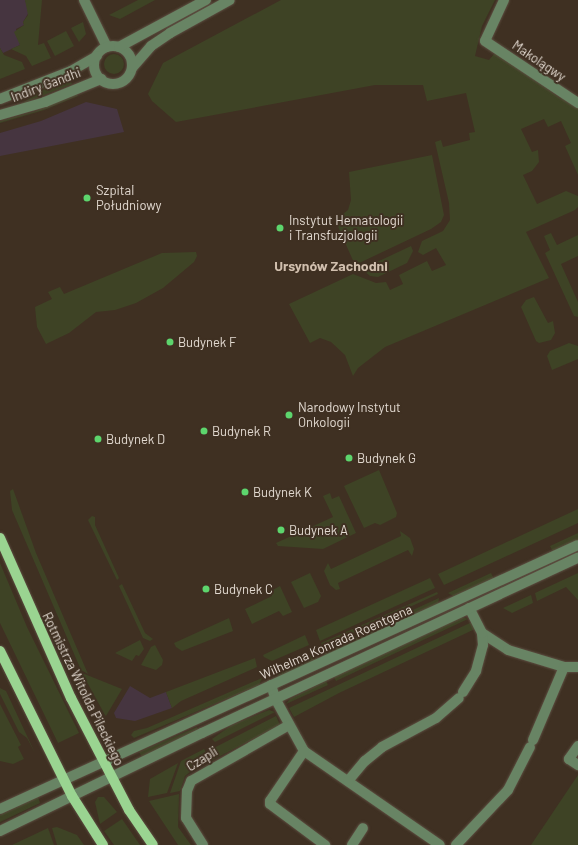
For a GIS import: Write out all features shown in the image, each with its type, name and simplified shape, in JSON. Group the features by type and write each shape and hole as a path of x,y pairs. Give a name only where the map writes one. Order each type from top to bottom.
{"main road":[{"name":"Rotmistrza Witolda Pileckiego","path":"0,538 53,661 129,810 153,845"},
{"path":"0,651 72,796 103,845"}],"street":[{"path":"84,0 108,47"},
{"path":"206,0 132,42 119,47 108,47 97,56 95,68 101,79 109,83 121,82 128,76 132,68 151,46 170,32 230,0"},
{"name":"Makolągwy","path":"504,0 486,41 578,103"},
{"path":"119,47 130,55 132,68"},
{"name":"Indiry Gandhi","path":"0,99 71,71 97,56"},
{"name":"Indiry Gandhi","path":"0,115 45,102 101,79"},
{"name":"Wilhelma Konrada Roentgena","path":"0,809 578,546"},
{"name":"Wilhelma Konrada Roentgena","path":"0,832 72,796 578,558"},
{"path":"469,608 482,633 504,648 564,667 578,667"},
{"path":"348,781 382,747 436,718 461,695 479,662 482,633"},
{"path":"456,845 508,790 531,744 564,667"},
{"path":"271,685 276,700 304,751 440,845"},
{"name":"Czapli","path":"203,845 186,818 187,791 191,781 289,725"},
{"path":"578,746 569,759 578,765"},
{"path":"304,751 270,801 270,804 323,844"},
{"path":"352,845 363,828"}],"shaded area":[{"path":"0,0 25,0 29,12 23,22 24,25 16,29 20,45 3,53 0,48"},
{"path":"86,102 117,109 124,132 0,156 0,133 41,121"},
{"path":"130,686 150,698 166,692 172,708 135,721 116,718 114,713"}],"green space":[{"path":"25,0 42,0 38,45 44,43 51,58 32,66 26,56 11,49 20,45 14,32 24,25 23,22 28,15"},
{"path":"138,0 155,0 120,19 109,15"},
{"path":"281,0 495,0 482,26 475,56 489,60 494,54 499,54 561,99 560,96 578,108 578,175 565,146 571,143 561,121 548,127 544,119 521,129 532,152 538,150 539,162 532,171 523,175 537,204 566,191 578,196 578,207 575,210 526,232 549,278 385,347 358,368 353,376 345,355 331,342 320,338 310,343 289,304 353,274 376,283 386,282 390,290 403,284 399,275 427,261 432,271 446,265 436,248 423,255 418,252 422,241 443,231 450,220 449,203 435,142 441,140 443,147 470,140 469,133 475,132 466,93 427,101 423,85 375,85 176,122 152,101 148,94 163,63"},
{"path":"83,22 86,34 79,42 71,28"},
{"path":"66,31 74,46 55,56 47,41"},
{"path":"0,48 4,55 22,62 25,69 0,79"},
{"path":"114,54 121,57 124,64 121,71 114,74 107,71 104,64 107,57"},
{"path":"69,78 72,84 19,105 48,87"},
{"path":"77,94 78,96 44,110 0,123 0,121 36,111"},
{"path":"432,155 444,215 441,222 431,229 355,265 335,220 348,210 351,200 349,172"},
{"path":"551,233 557,245 578,235 578,256 561,264 578,302 578,317 574,316 545,253 550,250 544,236"},
{"path":"411,246 413,251 407,263 378,277 370,276 362,269"},
{"path":"196,252 197,256 194,262 163,288 136,303 115,310 96,312 69,333 46,344 37,327 35,307 52,299 48,292 60,287 64,294 162,253"},
{"path":"534,297 548,323 553,321 555,333 551,340 539,343 536,341 521,307 526,300"},
{"path":"569,343 578,346 578,359 552,370 547,356 550,351"},
{"path":"379,470 397,513 396,517 380,525 375,523 364,528 344,486"},
{"path":"13,489 36,553 88,674 81,670 12,510 10,491"},
{"path":"330,493 332,499 339,496 356,533 323,549 278,546 276,543 333,517 323,496"},
{"path":"578,509 578,523 444,585 438,574"},
{"path":"92,516 95,517 95,525 119,578 117,580 88,520"},
{"path":"400,531 410,538 414,549 412,556 408,550 338,583 340,589 336,590 330,585 324,571 328,563 331,569 401,536"},
{"path":"578,533 578,540 553,552 550,546"},
{"path":"0,563 27,627 79,733 58,743 0,623"},
{"path":"310,573 321,596 318,602 304,608 291,582"},
{"path":"491,573 494,579 455,597 448,593"},
{"path":"578,573 578,600 566,587 537,601 535,593"},
{"path":"430,578 435,588 320,641 316,630"},
{"path":"122,584 145,633 153,639 150,641 143,638 119,586"},
{"path":"280,586 292,612 283,616 279,611 252,624 245,609 272,596 271,591"},
{"path":"437,592 438,594 323,647 321,643"},
{"path":"531,595 533,603 512,613 503,608"},
{"path":"439,598 438,604 323,657 321,652"},
{"path":"462,617 468,619 336,681 334,677"},
{"path":"229,618 233,631 182,651 176,647 174,643"},
{"path":"472,622 475,629 339,693 294,717 289,708"},
{"path":"305,635 309,645 272,661 264,657 263,655"},
{"path":"140,640 144,649 139,656 136,655 132,661 115,653"},
{"path":"155,645 163,660 162,665 156,670 141,665 151,647"},
{"path":"315,654 317,660 279,676 272,673"},
{"path":"255,658 257,667 181,701 172,708 166,692"},
{"path":"82,673 122,689 106,716 105,715"},
{"path":"262,678 259,685 134,738 131,735 134,731 147,728"},
{"path":"326,681 328,685 286,704 290,699"},
{"path":"0,688 6,691 35,753 27,738 19,732 0,694"},
{"path":"0,704 21,745 18,747 24,759 13,764 0,761"},
{"path":"269,710 275,712 215,742 212,739 232,725"},
{"path":"276,716 280,725 191,771 185,776 180,791 170,793 181,761 204,749 206,752"},
{"path":"197,727 198,730 142,757 139,752"},
{"path":"178,763 167,793 148,797 150,779"},
{"path":"578,775 578,845 531,845"},
{"path":"179,794 178,827 191,845 178,845 149,801"},
{"path":"38,797 40,803 0,822 0,815"},
{"path":"98,797 104,797 117,812 100,824 95,802"},
{"path":"122,819 140,845 114,845 104,831"},
{"path":"57,827 77,835 84,845 57,845 52,828"},
{"path":"48,828 54,845 12,845"}],"place":[{"name":"Szpital Południowy","path":"87,198"},
{"name":"Instytut Hematologii i Transfuzjologii","path":"280,228"},
{"name":"Budynek F","path":"170,342"},
{"name":"Narodowy Instytut Onkologii","path":"289,415"},
{"name":"Budynek R","path":"204,431"},
{"name":"Budynek D","path":"98,439"},
{"name":"Budynek G","path":"349,458"},
{"name":"Budynek K","path":"245,492"},
{"name":"Budynek A","path":"281,530"},
{"name":"Budynek C","path":"206,589"}],"district":[{"name":"Ursynów Zachodni","path":"331,266"}]}
